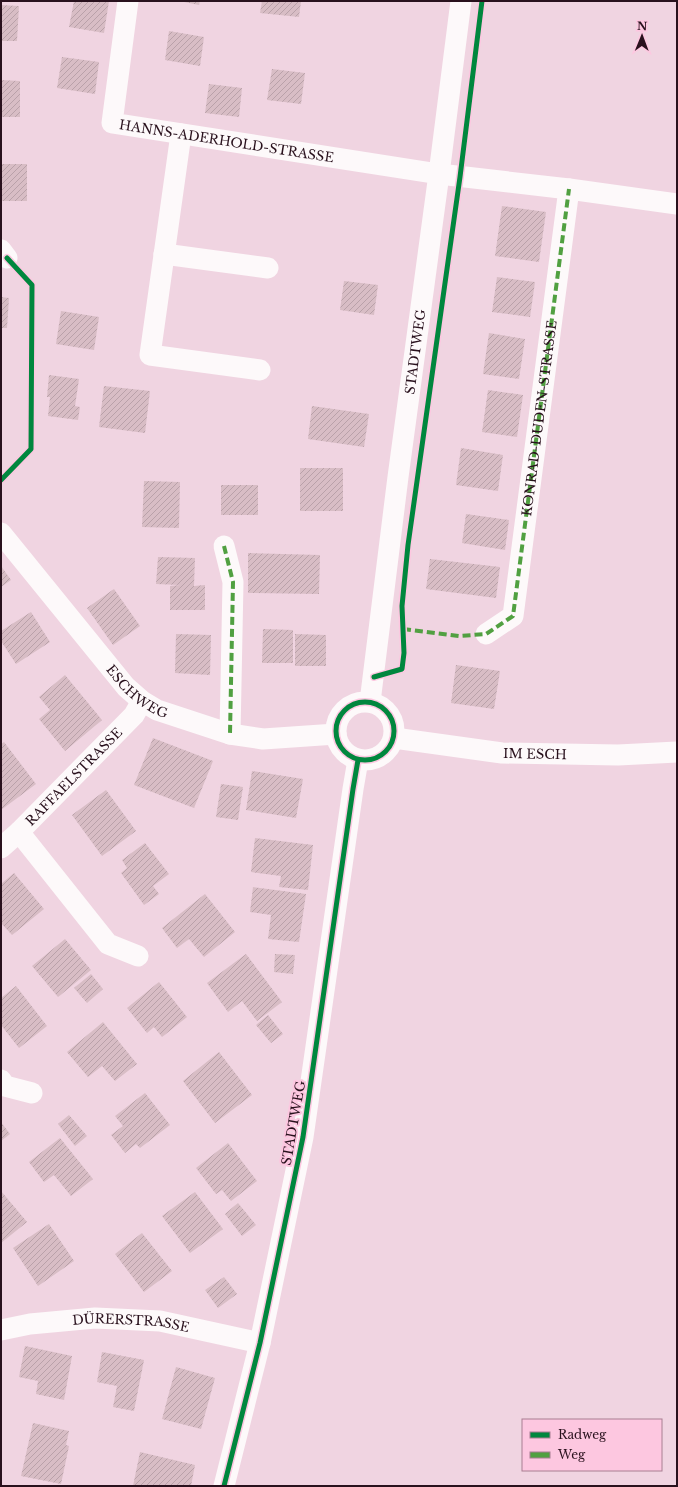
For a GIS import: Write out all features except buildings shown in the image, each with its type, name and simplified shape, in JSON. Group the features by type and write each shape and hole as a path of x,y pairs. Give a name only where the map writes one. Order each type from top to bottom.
{"street":[{"name":"HANNS-ADERHOLD-STRASSE","path":"128,1 112,123 440,174 569,189 677,204"},
{"name":"STADTWEG","path":"370,702 399,469 440,174 461,1"},
{"path":"181,134 150,355 260,370"},
{"name":"KONRAD-DUDEN-STRASSE","path":"486,634 513,616 569,189"},
{"path":"164,254 268,268"},
{"name":"ESCHWEG","path":"1,532 126,687 142,701 157,710 230,734 263,739 336,734"},
{"path":"224,546 233,582 230,734"},
{"name":"RAFFAELSTRASSE","path":"1,848 19,832 134,716 142,701"},
{"path":"361,702 370,702 379,705 387,711 395,728 394,738 391,747 385,754 368,761 358,760 350,757 343,751 338,743 336,725 345,710 352,705 361,702"},
{"name":"IM ESCH","path":"394,738 502,753 618,755 677,752"},
{"name":"STADTWEG","path":"224,1486 260,1343 303,1137 358,760"},
{"path":"19,832 108,944 138,956"},
{"path":"1,1080 5,1086 32,1093"},
{"name":"DÜRERSTRASSE","path":"1,1330 30,1324 94,1318 160,1321 260,1343"}],"marked path":[{"path":"403,629 459,636 486,634 513,616 569,189"},
{"path":"224,546 233,582 230,734"}],"cycle path":[{"path":"374,677 402,669 404,653 402,606 408,545 460,177 482,1"},
{"path":"1,480 31,449 32,285 7,258"},
{"path":"359,702 371,702 386,710 394,725 394,731 394,737 386,752 371,760 359,760 344,752 336,737 336,725 344,710 359,702"},
{"path":"224,1486 260,1343 303,1137 358,760"}]}
